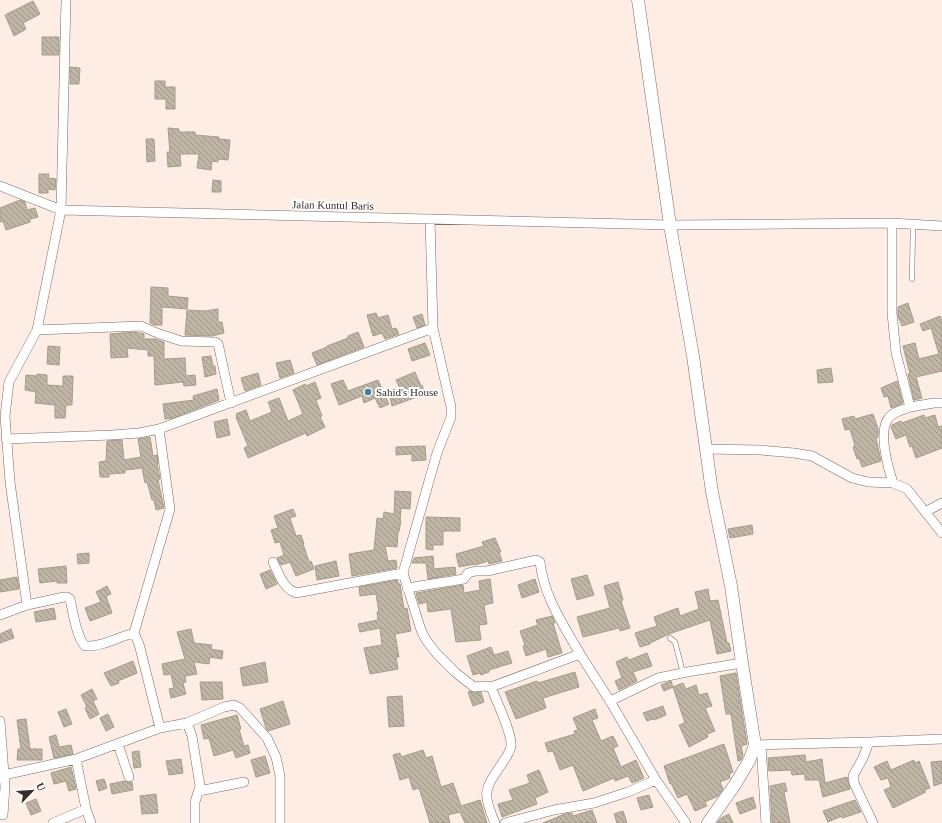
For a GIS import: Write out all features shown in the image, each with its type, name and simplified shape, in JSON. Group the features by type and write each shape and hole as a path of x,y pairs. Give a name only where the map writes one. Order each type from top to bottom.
{"street":[{"path":"27,605 10,482 5,416 9,382 36,330 61,210 66,0"},
{"path":"638,0 670,225 693,356 712,492 731,586 742,664 758,745 766,823"},
{"name":"Jalan Kuntul Baris","path":"0,186 61,210 670,225 892,223 942,226"},
{"path":"430,219 433,328 451,407 451,416 437,453 402,573 421,630 426,640 437,654 456,673 474,687 485,686 491,688 580,654"},
{"path":"892,223 892,313 896,353 910,407"},
{"path":"36,330 141,326 181,341 215,342 218,344 232,403"},
{"path":"6,439 133,434 159,429 433,328"},
{"path":"893,483 884,443 884,429 888,419 892,415 910,407 942,403"},
{"path":"159,429 170,509 134,633 139,644 160,728"},
{"path":"706,449 794,452 812,456 852,478 868,482 893,483 907,489 942,533"},
{"path":"926,512 942,503"},
{"path":"407,588 464,580 468,573 476,571 536,560 540,562 545,586 552,606 656,780 686,823"},
{"path":"273,562 284,584 296,593 402,573"},
{"path":"0,615 27,605 68,597 82,643 85,646 94,646 134,633"},
{"path":"610,701 658,678 683,672 742,664"},
{"path":"491,688 508,731 511,746 488,784 486,794 489,809 495,823"},
{"path":"4,775 76,759 160,728 187,723 234,704 240,708 267,738 276,757 280,776 280,823"},
{"path":"0,720 5,787 2,817"},
{"path":"187,723 193,745 200,786 196,802 195,823"},
{"path":"758,745 942,739"},
{"path":"869,742 854,776 854,783 873,823"},
{"path":"118,744 129,776"},
{"path":"708,823 736,783 758,745"},
{"path":"76,759 86,809 91,823"},
{"path":"505,823 554,810 594,804 656,780"},
{"path":"199,792 244,782"},
{"path":"53,823 86,809"}],"lane":[{"path":"912,279 913,224"},
{"path":"670,638 675,642 683,672"}],"building":[{"path":"33,1 40,14 23,23 26,29 14,36 5,15"},
{"path":"42,37 59,37 59,55 42,55"},
{"path":"70,67 80,68 79,84 70,84"},
{"path":"155,81 165,81 165,87 175,87 175,109 166,109 166,99 155,99"},
{"path":"168,128 179,129 179,132 195,132 195,135 219,137 219,139 230,140 228,160 218,159 218,162 212,161 211,170 197,168 199,154 180,154 181,166 168,167 167,152 170,152"},
{"path":"146,139 154,139 155,161 147,162"},
{"path":"39,174 49,174 48,178 56,179 55,190 48,189 48,193 39,193"},
{"path":"213,180 221,181 221,192 212,192"},
{"path":"20,200 25,202 27,210 35,208 38,217 30,219 30,222 6,230 3,221 0,222 0,208"},
{"path":"151,287 168,288 168,296 188,298 187,309 162,307 162,325 154,325 150,323"},
{"path":"908,303 914,322 902,326 898,316 898,307"},
{"path":"218,309 218,322 222,322 224,333 212,336 185,335 187,310 204,311"},
{"path":"376,313 378,318 388,315 392,329 396,328 399,334 385,339 382,333 373,336 367,315"},
{"path":"422,314 425,325 417,328 413,317"},
{"path":"940,316 942,321 942,371 916,377 922,398 914,400 908,374 910,374 903,346 915,343 919,359 939,354 931,328 923,331 920,324"},
{"path":"135,332 144,334 144,339 155,339 164,342 164,359 185,358 186,376 195,375 196,385 184,386 183,382 155,385 154,356 148,356 148,350 127,348 128,357 111,358 110,334"},
{"path":"358,332 364,347 317,365 312,353 348,338 348,336"},
{"path":"425,343 430,355 412,361 408,349"},
{"path":"48,346 60,347 59,365 47,364"},
{"path":"211,356 216,374 205,377 202,357"},
{"path":"290,360 294,373 280,378 276,363"},
{"path":"831,368 833,382 818,383 817,370"},
{"path":"415,372 425,394 392,406 390,397 402,393 396,380"},
{"path":"258,373 261,385 245,391 241,378"},
{"path":"37,374 47,375 47,385 63,386 63,376 73,376 72,405 66,405 65,418 55,418 55,405 35,403 36,392 25,390 26,375 37,376"},
{"path":"343,380 348,391 378,380 389,404 380,408 375,398 364,403 362,396 339,405 331,384"},
{"path":"897,381 903,403 891,408 888,396 884,397 881,388"},
{"path":"315,382 321,398 316,400 322,416 320,417 325,427 307,436 306,433 248,458 244,448 248,446 236,414 246,410 250,421 272,412 268,402 279,398 288,421 303,414 293,390 305,384 306,386"},
{"path":"217,389 219,400 173,418 165,419 163,404 194,400 193,396"},
{"path":"873,414 878,429 878,437 876,438 881,461 862,467 859,458 857,459 853,447 855,446 850,429 845,430 842,419 854,416 855,419"},
{"path":"924,415 925,418 935,415 938,427 942,426 942,448 916,458 906,435 896,439 891,427 892,425 901,421 902,423"},
{"path":"227,419 230,435 217,438 214,422"},
{"path":"150,437 153,456 157,455 160,479 158,480 164,508 156,510 147,482 145,483 142,468 125,470 125,473 109,474 109,477 100,477 99,462 106,461 107,441 122,440 124,460 141,457 138,439"},
{"path":"425,446 426,460 412,461 412,454 396,455 396,447"},
{"path":"395,491 411,492 410,509 401,508 401,521 397,547 385,546 388,561 396,560 397,568 352,576 349,554 374,550 377,518 383,519 384,512 394,514"},
{"path":"293,509 296,516 290,518 296,536 301,535 309,562 311,561 314,569 296,576 290,562 281,565 277,558 284,555 280,542 275,543 271,530 278,528 274,516"},
{"path":"426,517 460,518 460,531 443,531 443,545 433,545 433,550 426,549"},
{"path":"752,525 753,534 730,538 728,529"},
{"path":"495,538 501,552 499,552 502,561 489,564 488,561 475,565 459,567 456,554 484,546 482,542"},
{"path":"89,553 89,563 78,564 77,554"},
{"path":"433,556 434,569 455,567 456,574 428,579 426,563 412,563 414,558"},
{"path":"336,561 339,576 317,580 315,566"},
{"path":"66,566 67,583 57,583 57,581 40,583 38,569"},
{"path":"270,570 277,584 266,589 260,574"},
{"path":"587,575 594,595 577,600 571,579"},
{"path":"17,577 19,589 0,592 0,580"},
{"path":"490,579 493,603 484,605 487,624 479,625 481,640 456,642 451,609 428,612 427,602 419,604 416,593 463,585 464,593 480,590 479,581"},
{"path":"535,579 539,592 522,598 518,585"},
{"path":"398,580 404,609 407,608 411,631 395,634 399,657 396,657 398,669 370,674 364,648 382,645 380,628 360,632 358,624 378,620 377,612 379,612 376,594 360,596 359,587"},
{"path":"618,582 623,600 621,601 630,628 620,631 619,628 583,637 577,617 610,608 604,586"},
{"path":"107,586 111,594 106,596 112,613 90,621 85,608 101,602 96,592"},
{"path":"708,589 710,601 718,600 727,643 729,643 731,651 717,654 710,620 669,634 650,644 640,647 635,633 657,626 654,617 678,608 680,616 699,609 695,592"},
{"path":"54,608 56,619 36,622 34,612"},
{"path":"552,616 562,653 548,657 546,649 526,656 523,646 525,645 520,631 538,625 536,620"},
{"path":"11,629 14,638 0,643 0,634"},
{"path":"191,629 194,643 212,645 211,649 223,651 222,659 210,657 209,664 194,662 197,674 185,676 186,682 183,683 186,694 171,698 169,689 174,688 171,674 164,675 162,664 185,659 177,632"},
{"path":"491,647 494,655 508,651 512,663 489,670 489,672 481,675 480,673 473,675 467,656"},
{"path":"647,653 652,666 633,672 637,681 619,690 615,681 622,678 616,662 627,657 629,660"},
{"path":"133,661 137,673 118,681 119,683 111,686 104,673"},
{"path":"265,662 268,682 243,686 240,668"},
{"path":"575,672 579,687 543,698 546,708 516,719 505,692 537,681 538,683"},
{"path":"736,673 747,744 741,746 743,755 741,760 738,761 731,714 726,714 720,676"},
{"path":"671,681 673,687 664,691 661,685"},
{"path":"200,682 222,682 223,699 202,700"},
{"path":"683,683 686,689 696,685 699,695 707,693 712,706 705,708 715,731 707,734 708,737 689,747 679,725 685,723 673,687"},
{"path":"92,689 97,699 93,701 99,714 90,719 85,708 87,707 81,695"},
{"path":"470,691 475,693 481,692 484,702 473,706 468,692"},
{"path":"402,696 404,726 389,727 387,697"},
{"path":"283,701 290,724 268,731 260,709"},
{"path":"663,706 666,715 647,721 643,713"},
{"path":"66,709 72,724 64,727 58,712"},
{"path":"595,709 598,718 592,720 601,741 613,736 618,746 613,748 621,767 636,760 644,778 632,783 628,776 615,781 614,778 583,791 573,765 560,770 553,751 548,752 545,743 575,734 574,731 578,730 573,718"},
{"path":"108,714 114,727 106,731 100,718"},
{"path":"237,715 244,746 248,745 250,753 236,758 233,750 214,756 209,738 204,739 201,725"},
{"path":"26,719 30,749 42,749 42,760 17,760 18,749 21,749 17,720"},
{"path":"56,735 59,747 71,745 73,754 54,758 49,737"},
{"path":"724,744 733,772 729,774 730,778 720,782 723,789 718,796 705,802 707,806 695,811 687,794 678,798 671,783 670,784 664,766"},
{"path":"423,750 426,758 432,756 441,787 453,783 461,806 480,800 487,823 465,823 460,812 448,815 450,823 430,823 419,788 413,790 409,777 400,780 393,755 400,753 401,757"},
{"path":"139,751 141,767 134,768 132,752"},
{"path":"805,755 806,762 822,759 825,783 847,777 850,789 823,797 819,780 805,780 805,774 792,775 791,770 769,771 768,758"},
{"path":"265,756 270,773 256,777 251,760"},
{"path":"181,759 183,773 169,775 166,761"},
{"path":"914,760 915,763 919,761 930,788 924,790 926,792 893,808 884,790 891,787 888,778 881,780 874,767 887,761 891,770"},
{"path":"942,761 942,783 934,786 931,762"},
{"path":"71,767 76,789 69,791 66,781 54,784 51,773"},
{"path":"539,770 548,792 535,798 537,804 502,817 498,804 513,800 509,790 530,783 527,775"},
{"path":"104,779 107,788 99,791 96,781"},
{"path":"125,781 128,783 132,782 133,790 112,794 110,784"},
{"path":"785,783 787,791 784,792 790,823 772,823 770,786"},
{"path":"156,794 158,813 142,814 140,796"},
{"path":"649,795 653,807 641,810 637,798"},
{"path":"753,797 756,808 740,814 736,803"},
{"path":"36,799 41,811 31,815 26,803"},
{"path":"855,800 861,812 842,818 842,816 828,822 823,811"},
{"path":"592,810 597,823 543,823 565,814 572,813 573,816"},
{"path":"623,811 627,823 617,823 614,814"},
{"path":"729,814 733,823 717,823 721,818"}],"place":[{"name":"Sahid's House","path":"368,392"}]}
